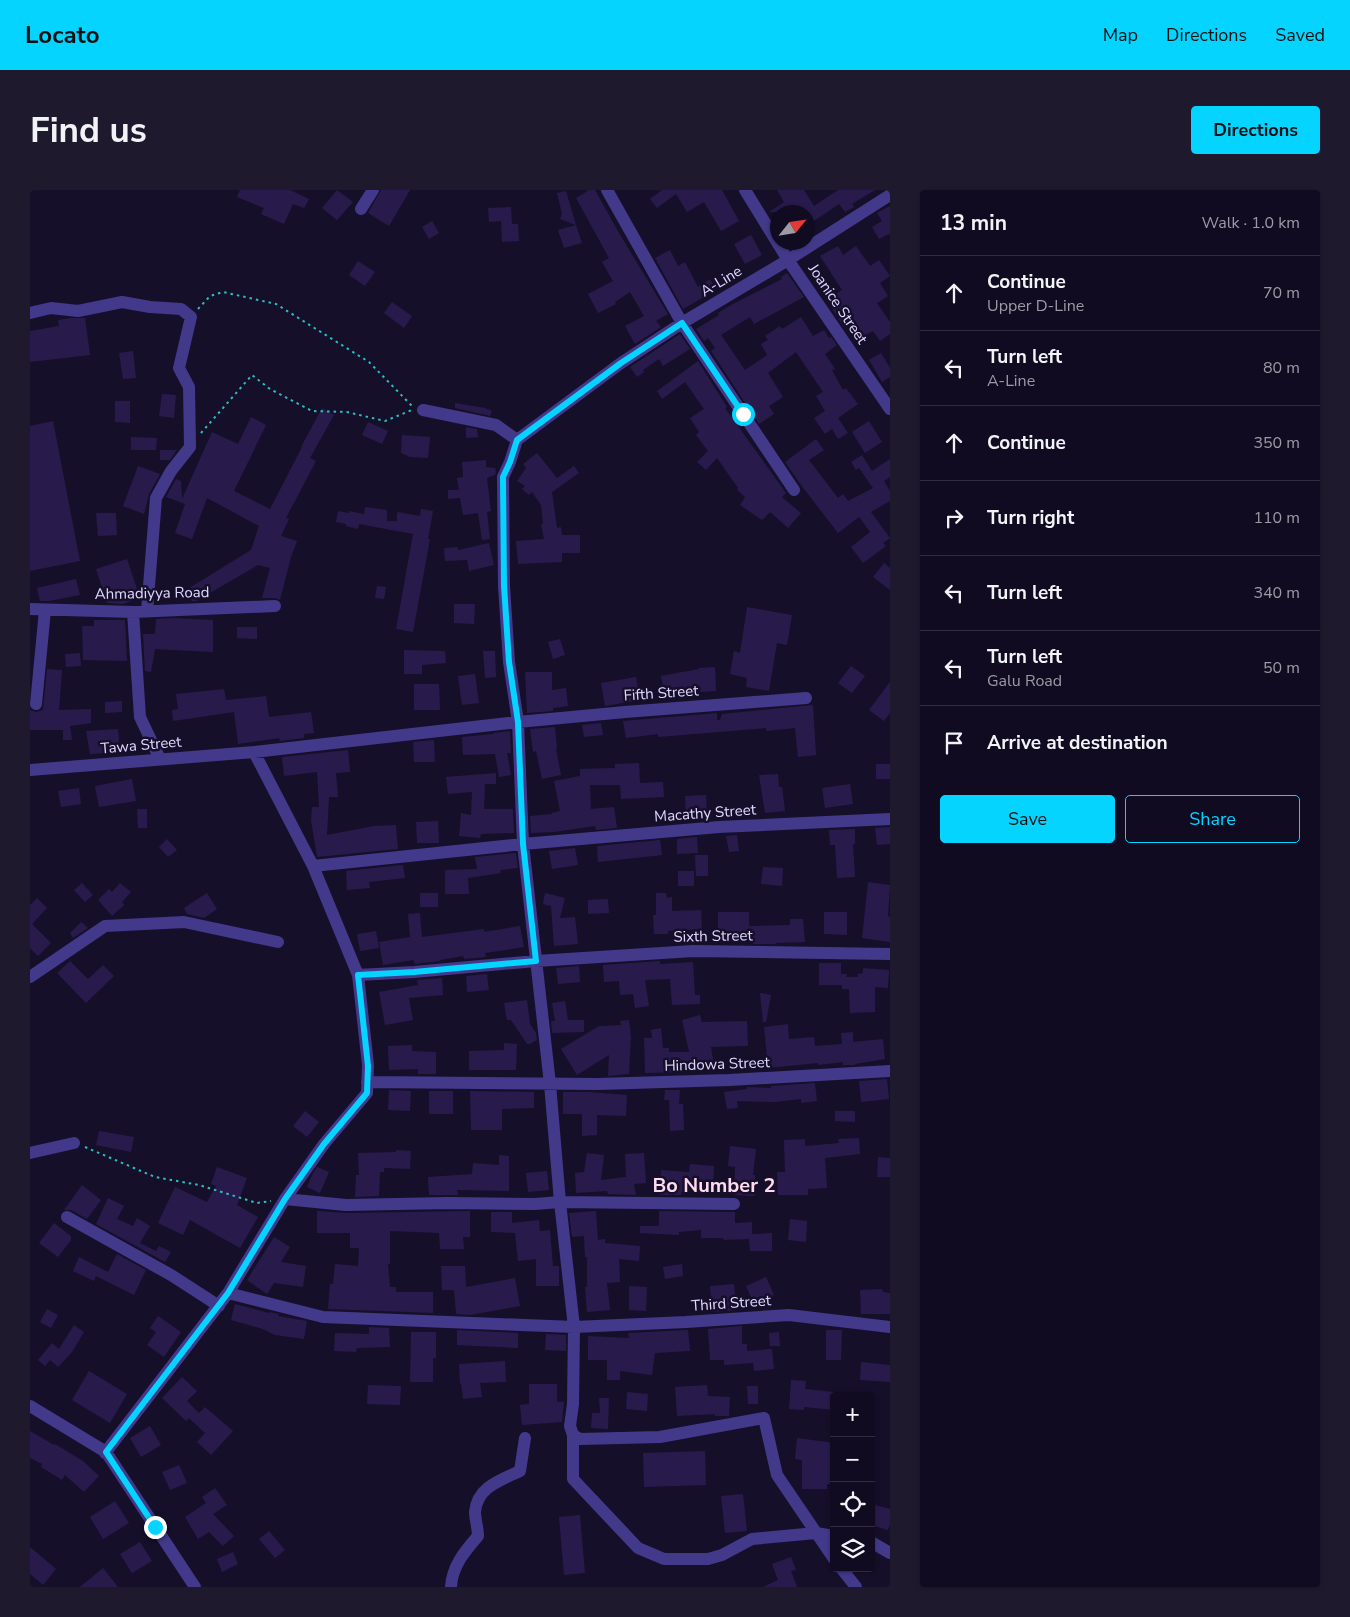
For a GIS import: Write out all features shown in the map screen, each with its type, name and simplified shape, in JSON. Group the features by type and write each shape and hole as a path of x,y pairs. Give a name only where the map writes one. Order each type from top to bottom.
{"street":[{"path":"362,209 373,190"},
{"path":"607,190 682,323 794,490"},
{"name":"Joanice Street","path":"745,190 788,260 890,409"},
{"name":"A-Line","path":"517,440 621,363 682,323 788,260 890,195"},
{"path":"30,313 51,308 78,311 122,302 150,307 180,309 191,317 179,368 188,387 190,447 170,471 156,498 147,611"},
{"path":"423,410 496,425 517,440 503,477 504,586 509,662 518,722 523,844 574,1326 573,1404 570,1426 573,1435 573,1479 638,1548 664,1559 708,1559 722,1555 752,1539 816,1533 830,1535"},
{"name":"Ahmadiyya Road","path":"30,609 133,612 274,606"},
{"path":"36,704 45,610"},
{"path":"133,612 140,717 160,759"},
{"name":"Fifth Street","path":"254,752 518,722 806,698"},
{"path":"106,1453 219,1306 285,1199 324,1144 367,1093 368,1066 358,975 313,866 254,752"},
{"name":"Tawa Street","path":"30,770 254,752"},
{"name":"Macathy Street","path":"313,866 523,844 719,827 890,818"},
{"path":"30,977 105,926 184,922 278,942"},
{"name":"Sixth Street","path":"358,975 693,951 890,954"},
{"path":"30,970 44,967"},
{"name":"Hindowa Street","path":"368,1082 548,1084 728,1080 890,1071"},
{"path":"30,1153 74,1143"},
{"path":"285,1199 346,1205 535,1204 560,1202 734,1204"},
{"path":"68,1218 171,1275 219,1306"},
{"name":"Third Street","path":"228,1293 323,1317 574,1326 686,1322 789,1315 890,1327"},
{"path":"30,1406 106,1453 194,1587"},
{"path":"573,1435 580,1439 660,1436 764,1418 777,1475 830,1553"},
{"path":"451,1587 451,1577 461,1556 478,1536 476,1512 480,1494 494,1484 520,1471 525,1438"},
{"path":"875,1544 890,1553"},
{"path":"844,1572 856,1587"}],"path":[{"path":"190,447 252,375 270,389 312,411 347,412 385,421 414,409 369,362 276,304 223,292 210,296 191,317"},
{"path":"74,1143 155,1177 200,1185 257,1203 285,1199"}],"building":[{"path":"240,190 290,190 309,199 304,208 293,204 284,224 261,214 264,208 237,197"},
{"path":"337,190 353,202 337,220 322,208"},
{"path":"381,190 410,190 389,226 368,213"},
{"path":"589,190 595,190 668,314 656,321 661,327 635,344 625,326 644,316 630,292 615,302 616,304 598,313 588,294 613,281 602,262 609,258 576,198"},
{"path":"662,190 722,190 739,221 721,231 704,202 687,212 676,194 657,208 650,199"},
{"path":"777,190 804,190 813,205 780,205 784,202"},
{"path":"838,190 875,190 852,204 854,207 845,212 839,204 815,220 815,205"},
{"path":"566,191 576,225 560,219 562,214 557,193"},
{"path":"890,206 890,235 879,239 872,227 882,221 877,213"},
{"path":"511,207 512,224 518,224 519,241 502,242 501,221 489,222 488,208"},
{"path":"432,221 439,233 429,239 422,227"},
{"path":"576,225 582,243 564,248 558,230"},
{"path":"751,235 762,255 745,264 734,244"},
{"path":"838,246 843,255 856,246 870,266 879,260 890,276 880,283 888,296 877,303 890,322 890,334 880,341 873,331 855,340 847,325 844,327 831,307 833,306 828,299 842,290 820,256"},
{"path":"670,250 678,266 685,262 698,287 710,279 716,290 683,309 655,258"},
{"path":"358,261 375,272 365,286 349,275"},
{"path":"787,273 804,297 754,324 750,317 721,335 745,370 767,355 761,344 768,340 765,336 780,326 782,329 801,317 813,336 824,330 837,345 825,354 835,369 832,370 843,390 846,388 858,404 838,418 848,433 838,439 832,429 825,434 814,418 825,411 816,396 823,392 796,352 768,373 783,397 769,406 774,414 759,424 711,351 715,348 708,338 704,341 696,329 731,305 782,279 781,277"},
{"path":"392,302 412,316 404,328 384,313"},
{"path":"85,318 90,355 30,362 30,331 59,326 58,320"},
{"path":"680,334 690,349 663,366 659,359 643,370 644,372 637,377 630,367"},
{"path":"133,351 136,378 123,379 119,353"},
{"path":"881,353 890,368 890,377 882,382 869,360"},
{"path":"698,361 727,407 725,408 786,493 782,497 801,513 788,528 770,512 762,520 740,505 745,497 737,490 738,488 717,458 706,470 697,462 708,451 696,435 699,432 690,418 704,409 685,382 662,399 657,391"},
{"path":"162,394 176,395 174,418 159,416"},
{"path":"115,401 130,401 130,423 115,422"},
{"path":"455,403 492,411 490,416 455,408"},
{"path":"322,408 334,415 310,458 316,461 286,518 289,519 281,536 297,541 280,600 262,598 270,568 258,565 196,601 192,601 186,590 251,550 259,526 207,498 192,539 175,533 185,504 166,497 176,479 181,481 182,499 212,432 238,444 251,417 266,425 234,491 270,509"},
{"path":"53,421 80,561 30,571 30,426"},
{"path":"869,421 882,442 865,453 852,432"},
{"path":"368,422 388,431 382,444 362,435"},
{"path":"466,427 477,429 478,437 466,438"},
{"path":"402,435 430,437 428,458 410,457 401,453"},
{"path":"131,437 157,438 156,450 131,450"},
{"path":"816,439 824,450 809,460 838,498 843,494 848,501 873,488 859,468 856,470 851,462 862,455 872,471 890,459 890,477 884,481 890,491 890,501 871,512 890,538 883,543 886,546 863,563 851,547 870,532 859,517 838,533 785,462"},
{"path":"160,450 177,450 170,460 160,460"},
{"path":"537,453 557,478 574,466 579,473 552,492 557,528 561,527 562,535 580,535 580,553 562,553 562,562 518,564 516,541 544,539 541,524 543,524 541,505 532,492 529,495 522,489 525,486 517,481 526,468 523,464"},
{"path":"486,460 486,467 495,468 496,472 495,475 487,478 491,511 487,512 490,539 482,540 478,513 463,515 460,498 448,499 448,490 459,490 457,478 463,477 462,462"},
{"path":"138,466 160,474 149,494 144,514 123,506"},
{"path":"365,507 387,510 387,521 397,521 397,512 420,516 421,509 433,511 428,539 430,539 413,632 396,629 413,534 359,524 358,529 336,522 338,511 364,514"},
{"path":"96,513 116,513 117,535 98,536"},
{"path":"489,543 494,565 469,571 467,560 445,561 444,548 458,547 458,550"},
{"path":"127,559 140,598 123,604 107,603 96,569"},
{"path":"884,563 890,568 890,590 873,577"},
{"path":"76,579 80,595 40,601 37,588"},
{"path":"377,586 386,587 384,599 375,598"},
{"path":"454,604 475,604 474,624 454,623"},
{"path":"747,607 792,615 787,645 777,643 769,691 746,687 747,678 730,674 734,651 740,653"},
{"path":"156,619 213,620 213,652 155,649 151,672 145,671 143,634 155,634"},
{"path":"94,620 125,620 127,661 83,660 82,626 94,626"},
{"path":"237,627 257,627 257,639 237,638"},
{"path":"560,639 565,655 553,659 548,642"},
{"path":"404,650 445,651 446,663 422,665 422,674 404,674"},
{"path":"483,651 495,651 496,677 485,678"},
{"path":"80,653 81,666 66,667 65,654"},
{"path":"851,666 865,676 852,693 838,683"},
{"path":"715,667 716,691 700,692 700,688 664,694 661,676 699,668"},
{"path":"47,669 62,670 59,710 91,709 91,723 70,726 72,740 63,740 63,730 30,730 30,710 36,712 43,710"},
{"path":"525,672 552,672 552,690 566,688 568,706 553,708 553,711 527,713"},
{"path":"475,674 479,703 462,705 458,676"},
{"path":"636,677 640,700 605,706 601,683"},
{"path":"890,682 890,713 884,721 869,710"},
{"path":"414,684 439,684 440,710 414,710"},
{"path":"224,689 226,700 266,696 269,717 311,712 314,733 304,734 304,738 280,741 279,738 238,744 234,712 173,721 172,710 178,709 176,694"},
{"path":"122,701 122,712 105,713 105,702"},
{"path":"813,705 816,755 798,757 795,728 766,731 766,728 658,737 658,734 626,738 623,721 717,713 717,720 720,720 722,714"},
{"path":"601,723 603,735 584,737 582,725"},
{"path":"555,727 556,749 561,775 542,779 536,751 533,752 530,729"},
{"path":"118,729 120,752 90,754 86,731"},
{"path":"510,731 511,753 507,753 511,775 499,777 495,754 463,755 462,737"},
{"path":"434,740 435,762 414,762 413,742"},
{"path":"348,750 350,772 336,773 338,797 329,797 327,835 374,826 396,825 398,849 317,857 311,820 312,807 319,807 317,772 284,776 282,757"},
{"path":"639,763 640,783 663,782 664,797 621,799 620,785 590,785 591,809 614,807 617,828 596,830 595,826 554,832 531,833 530,816 552,814 560,811 554,781 580,776 580,769 615,768 615,764"},
{"path":"876,764 890,764 890,779 876,779"},
{"path":"496,773 496,784 485,784 484,809 513,809 514,833 481,834 480,838 459,836 461,813 471,815 472,792 448,794 446,777"},
{"path":"778,774 779,787 782,787 785,811 765,813 759,775"},
{"path":"132,779 136,801 99,807 95,786"},
{"path":"850,784 853,804 825,808 822,788"},
{"path":"79,788 81,804 61,807 58,791"},
{"path":"706,795 707,815 686,816 685,796"},
{"path":"137,809 147,809 147,828 138,828"},
{"path":"438,821 439,843 417,843 416,822"},
{"path":"890,827 890,844 877,845 875,828"},
{"path":"855,829 855,844 853,844 855,877 837,878 835,845 830,845 829,830"},
{"path":"737,835 739,851 729,852 726,836"},
{"path":"697,837 698,853 677,854 677,839"},
{"path":"167,839 177,850 168,857 159,847"},
{"path":"660,840 662,855 598,862 597,846"},
{"path":"575,848 578,865 552,869 549,851"},
{"path":"516,853 518,868 500,870 501,873 468,878 469,894 445,894 445,870 477,869 475,857"},
{"path":"695,855 708,855 708,876 696,876"},
{"path":"403,865 405,878 369,882 370,888 347,890 346,871"},
{"path":"763,867 783,868 782,886 761,884"},
{"path":"678,871 694,871 694,886 678,886"},
{"path":"868,882 890,885 888,916 890,917 890,942 862,938"},
{"path":"82,883 93,895 85,902 74,890"},
{"path":"120,883 131,892 122,902 124,905 112,916 98,900 109,889 112,892"},
{"path":"207,893 217,909 204,918 187,914 184,908"},
{"path":"420,893 438,893 438,907 420,907"},
{"path":"545,893 565,898 560,918 575,917 578,944 554,946 551,906 543,904"},
{"path":"656,893 666,893 667,898 672,897 672,911 701,910 702,929 668,931 668,934 654,934 653,915 656,915"},
{"path":"37,898 47,908 32,924 51,943 38,956 30,948 30,905"},
{"path":"608,899 609,913 588,914 588,900"},
{"path":"718,912 749,912 749,926 790,925 790,919 803,919 805,942 753,944 753,936 718,936"},
{"path":"824,912 847,912 847,935 824,934"},
{"path":"420,913 422,937 484,929 484,932 520,926 524,947 485,953 486,957 464,959 463,956 415,964 413,960 383,965 379,942 410,937 408,914"},
{"path":"81,922 88,928 73,938 70,933"},
{"path":"376,931 379,948 360,951 357,934"},
{"path":"70,961 88,979 103,965 114,976 86,1003 57,973"},
{"path":"660,961 660,964 693,962 695,995 700,995 700,1004 672,1005 670,979 645,980 649,1006 635,1008 633,994 620,995 619,981 604,982 603,965"},
{"path":"819,963 841,963 841,974 847,974 846,977 858,977 858,974 863,973 863,968 889,970 888,988 875,987 875,1012 850,1013 849,989 842,989 842,985 819,985"},
{"path":"579,966 580,982 558,984 556,968"},
{"path":"487,974 489,990 467,992 466,976"},
{"path":"442,978 443,995 409,998 413,1020 385,1025 379,992 418,985 417,980"},
{"path":"760,993 771,995 766,1022 763,1022"},
{"path":"527,1000 530,1024 536,1033 537,1040 530,1044 527,1044 511,1020 507,1020 504,1003"},
{"path":"565,1001 568,1020 584,1020 584,1032 552,1033 551,1021 555,1021 552,1003"},
{"path":"700,1015 702,1022 747,1021 748,1046 711,1047 714,1065 686,1070 686,1072 645,1073 644,1038 652,1038 651,1030 661,1028 663,1048 669,1048 669,1052 689,1052 682,1020"},
{"path":"629,1020 631,1037 629,1074 608,1076 609,1055 577,1075 561,1049 599,1026 621,1025 620,1021"},
{"path":"788,1024 789,1039 814,1037 815,1046 842,1044 841,1033 853,1032 853,1042 883,1039 885,1059 855,1065 843,1065 843,1062 768,1068 764,1027"},
{"path":"504,1043 517,1044 516,1070 469,1070 469,1051 504,1050"},
{"path":"412,1045 412,1051 436,1052 436,1074 418,1074 418,1069 389,1070 388,1046"},
{"path":"887,1079 889,1099 861,1102 859,1081"},
{"path":"815,1083 817,1101 801,1103 801,1099 775,1102 737,1101 738,1108 727,1109 724,1092 747,1089 747,1087 771,1088 771,1086"},
{"path":"389,1090 411,1091 410,1111 388,1110"},
{"path":"665,1090 680,1090 679,1104 683,1104 684,1130 670,1131 669,1100 664,1100"},
{"path":"429,1091 453,1091 453,1114 429,1114"},
{"path":"470,1091 534,1092 534,1108 502,1109 502,1130 471,1130"},
{"path":"563,1092 627,1095 626,1116 597,1115 597,1135 582,1136 582,1114 563,1114"},
{"path":"305,1111 319,1122 307,1137 293,1126"},
{"path":"835,1111 855,1111 855,1122 835,1121"},
{"path":"99,1131 134,1137 131,1152 96,1145"},
{"path":"859,1138 860,1154 825,1158 827,1188 808,1189 808,1195 778,1195 777,1172 785,1172 784,1140 805,1139 805,1146 839,1143 838,1139"},
{"path":"730,1146 756,1149 753,1175 755,1175 755,1196 734,1195 735,1167 728,1166"},
{"path":"396,1150 411,1151 410,1169 384,1168 384,1172 380,1172 379,1196 355,1197 356,1175 359,1175 358,1153 396,1152"},
{"path":"587,1153 604,1155 601,1180 626,1177 625,1154 644,1153 646,1183 634,1184 636,1195 608,1194 607,1191 576,1193 575,1173 584,1172"},
{"path":"499,1155 509,1156 509,1191 457,1190 458,1195 429,1195 428,1177 472,1174 473,1163 499,1165"},
{"path":"878,1157 890,1158 890,1177 877,1177"},
{"path":"690,1164 714,1166 713,1191 686,1190 686,1193 681,1192 681,1195 660,1195 661,1170 689,1172"},
{"path":"217,1167 247,1178 237,1205 258,1217 240,1248 190,1220 183,1235 158,1223 175,1187 207,1202 216,1186 211,1184"},
{"path":"317,1167 329,1172 320,1193 307,1187"},
{"path":"547,1171 549,1190 528,1192 526,1173"},
{"path":"82,1185 101,1200 87,1219 71,1210 64,1210"},
{"path":"108,1198 124,1206 117,1219 133,1226 137,1218 150,1226 140,1243 156,1251 159,1246 171,1252 165,1262 96,1224"},
{"path":"317,1211 346,1213 470,1211 470,1237 463,1237 464,1249 440,1249 439,1233 390,1231 390,1264 388,1264 390,1287 396,1287 396,1292 433,1292 433,1313 328,1309 330,1284 333,1284 335,1264 358,1266 359,1248 350,1248 350,1233 317,1233"},
{"path":"596,1211 598,1240 605,1239 605,1243 640,1246 639,1261 619,1259 620,1282 607,1283 610,1310 587,1312 585,1287 587,1287 587,1257 585,1257 584,1236 572,1237 569,1213"},
{"path":"659,1211 735,1212 735,1223 752,1222 752,1234 772,1233 772,1251 750,1251 749,1239 724,1240 723,1238 701,1238 701,1230 679,1232 679,1235 640,1233 640,1226 659,1226"},
{"path":"491,1212 512,1212 512,1223 539,1220 540,1231 550,1230 553,1266 559,1266 559,1286 536,1286 536,1259 518,1261 515,1233 491,1232"},
{"path":"790,1219 807,1221 806,1242 788,1240"},
{"path":"54,1223 71,1236 71,1240 58,1257 39,1243"},
{"path":"274,1237 290,1247 281,1262 306,1266 303,1287 274,1283 267,1294 247,1280"},
{"path":"117,1254 146,1270 134,1295 96,1276 94,1281 73,1271 79,1257 108,1272"},
{"path":"682,1264 683,1276 665,1279 663,1267"},
{"path":"441,1266 465,1266 466,1287 515,1278 520,1306 470,1315 456,1314 454,1290 442,1290"},
{"path":"766,1277 774,1295 754,1304 746,1286"},
{"path":"734,1284 737,1310 712,1312 710,1286"},
{"path":"629,1286 647,1287 646,1311 629,1310"},
{"path":"882,1289 883,1292 890,1293 890,1314 861,1314 860,1290"},
{"path":"235,1304 279,1314 278,1316 307,1321 304,1339 275,1335 263,1329 231,1320"},
{"path":"47,1309 58,1315 51,1328 40,1322"},
{"path":"158,1316 181,1332 164,1357 147,1345 156,1332 150,1328"},
{"path":"74,1325 84,1332 72,1352 58,1367 50,1360 45,1366 38,1360 52,1343 59,1349"},
{"path":"742,1326 742,1344 747,1344 747,1351 772,1349 774,1369 754,1371 753,1363 724,1365 724,1360 710,1360 708,1329"},
{"path":"369,1327 389,1328 390,1347 357,1348 356,1352 334,1351 335,1333 369,1334"},
{"path":"457,1330 518,1333 518,1348 457,1345"},
{"path":"688,1330 690,1351 655,1353 652,1375 620,1371 620,1380 607,1380 607,1360 588,1360 588,1336 629,1338 628,1333"},
{"path":"826,1330 842,1330 841,1360 826,1360"},
{"path":"411,1332 436,1332 436,1358 433,1358 433,1382 410,1382"},
{"path":"779,1332 780,1346 770,1346 769,1333"},
{"path":"546,1334 566,1335 566,1351 545,1350"},
{"path":"505,1361 506,1382 480,1383 482,1397 463,1399 459,1364"},
{"path":"861,1362 890,1365 890,1382 860,1380"},
{"path":"89,1371 127,1394 110,1423 72,1400"},
{"path":"182,1377 197,1391 187,1401 199,1413 205,1407 233,1431 211,1455 197,1442 205,1433 189,1418 186,1421 162,1398"},
{"path":"791,1380 806,1381 805,1389 834,1392 830,1392 830,1410 804,1407 804,1410 789,1409"},
{"path":"529,1384 557,1384 557,1402 564,1402 562,1422 522,1425 520,1405 529,1404"},
{"path":"368,1385 401,1386 400,1405 367,1404"},
{"path":"707,1385 708,1396 730,1397 729,1416 715,1416 715,1414 677,1416 675,1387"},
{"path":"747,1386 758,1386 758,1404 748,1404"},
{"path":"627,1392 648,1394 647,1411 626,1409"},
{"path":"599,1398 609,1398 608,1429 591,1428 592,1413 600,1413"},
{"path":"150,1426 161,1445 141,1457 130,1438"},
{"path":"30,1431 83,1461 99,1476 84,1492 65,1475 62,1480 41,1467 42,1464 30,1458"},
{"path":"797,1438 830,1442 830,1484 827,1484 827,1489 802,1489 802,1460 795,1459"},
{"path":"705,1451 706,1485 644,1487 643,1453"},
{"path":"179,1465 187,1483 170,1490 162,1472"},
{"path":"215,1488 227,1505 213,1514 234,1536 223,1546 209,1532 198,1539 185,1517 206,1503 202,1497"},
{"path":"743,1494 747,1531 725,1533 721,1496"},
{"path":"115,1501 129,1523 103,1539 90,1517"},
{"path":"875,1505 890,1509 888,1530 875,1526"},
{"path":"580,1515 585,1573 564,1575 559,1517"},
{"path":"269,1531 285,1550 275,1558 259,1539"},
{"path":"140,1542 152,1561 132,1573 120,1554"},
{"path":"30,1547 56,1569 43,1585 30,1574"},
{"path":"233,1552 238,1564 222,1572 217,1559"},
{"path":"791,1557 796,1570 791,1571 797,1587 763,1587 778,1580 772,1564"},
{"path":"103,1568 118,1587 80,1587"}],"district":[{"name":"Bo Number 2","path":"714,1185"}],"route":[{"path":"155,1527 106,1452 228,1293 285,1199 324,1144 367,1093 368,1066 358,975 536,961 523,844 518,722 509,662 504,586 503,477 517,440 621,363 682,323 743,414"}]}
